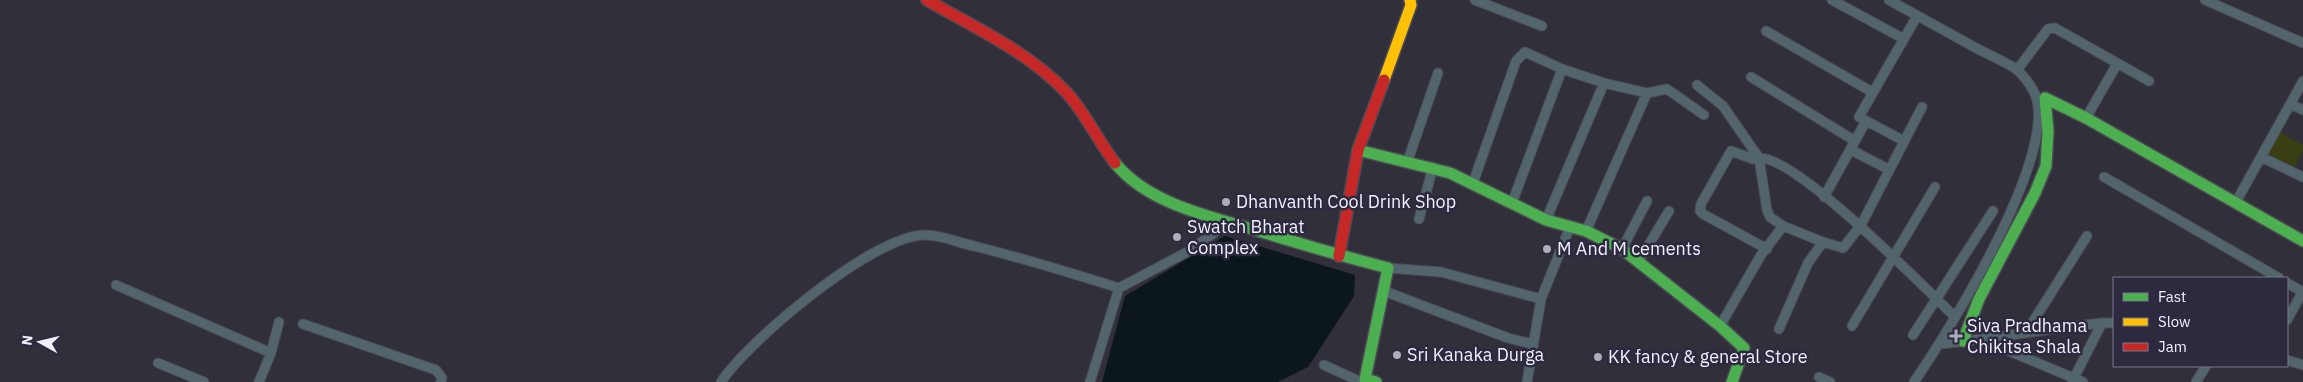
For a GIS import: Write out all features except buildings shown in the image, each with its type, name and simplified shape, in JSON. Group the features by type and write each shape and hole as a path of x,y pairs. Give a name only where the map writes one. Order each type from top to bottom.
{"street":[{"path":"927,0 1026,58 1068,94 1120,169 1137,184 1188,208 1339,256 1388,268 1441,272 1541,298"},
{"path":"1339,256 1358,150 1411,5 1410,0"},
{"path":"1475,0 1542,26"},
{"path":"1832,0 1906,36"},
{"path":"1889,0 1915,19 2017,70 2039,94 2086,118 2303,241"},
{"path":"2205,0 2303,43"},
{"path":"1904,141 1859,117 1915,19"},
{"path":"2017,70 2048,29 2054,28 2149,82"},
{"path":"1766,31 1872,92"},
{"path":"1473,183 1516,61 1520,54 1525,52 1562,69 1604,83 1647,93 1667,89 1704,115"},
{"path":"2086,118 2117,64"},
{"path":"1512,203 1562,69"},
{"path":"1408,160 1438,73"},
{"path":"1751,78 1856,141"},
{"path":"2236,202 2303,81"},
{"path":"1546,220 1604,83"},
{"path":"1697,85 1723,106 1759,158 1767,210 1770,217 1783,226 1843,248 1861,225 1922,108"},
{"path":"1586,231 1647,93"},
{"path":"1914,382 1944,344 1955,317 1998,239 2023,186 2036,128 2039,94"},
{"path":"1961,341 1979,299 2035,193 2046,166 2048,131 2039,94"},
{"path":"2290,104 2303,110"},
{"path":"1824,197 1866,121"},
{"path":"1358,150 1433,166 1473,183 1546,220 1558,225 1570,226 1586,231 1622,249 1720,326 1744,348 1732,382"},
{"path":"1851,150 1888,170"},
{"path":"1766,249 1700,211 1701,204 1731,151 1753,159 1765,157 1783,166 1861,225 1955,317"},
{"path":"2261,157 2303,177"},
{"path":"1419,219 1433,166"},
{"path":"2104,177 2277,277"},
{"path":"1852,326 1935,186"},
{"path":"1622,249 1647,201"},
{"path":"1638,261 1669,211"},
{"path":"1913,335 1993,211"},
{"path":"1090,382 1120,288 1189,251 1229,222"},
{"path":"1527,382 1541,298 1570,226"},
{"path":"1720,326 1766,249 1783,226"},
{"path":"721,382 733,364 766,332 802,302 860,261 908,236 927,235 1026,259 1120,288"},
{"path":"2027,331 2087,236"},
{"path":"1779,330 1808,263 1823,242"},
{"path":"1324,365 1366,381 1388,268"},
{"path":"2288,284 2303,292 2288,318"},
{"path":"116,285 271,353"},
{"path":"1384,290 1508,338 1533,344"},
{"path":"259,382 271,353 279,322"},
{"path":"1982,340 2077,381 2102,323"},
{"path":"1944,344 1982,340 2027,331 2113,323"},
{"path":"303,324 436,370 442,378 441,382"},
{"path":"2288,360 2303,365"},
{"path":"158,363 204,382"},
{"path":"2196,382 2205,367"},
{"path":"1819,377 1830,382"}],"green space":[{"path":"2278,131 2303,145 2303,151 2292,172 2267,158 2266,154"}],"shaded area":[{"path":"1225,236 1355,275 1354,296 1308,367 1278,382 1102,382 1125,296"}],"traffic: fast":[{"path":"1963,341 1979,299 2035,193 2046,166 2048,131 2045,98 2086,118 2303,241"},
{"path":"1358,150 1450,173 1546,220 1586,231 1622,249 1720,326 1744,348 1732,382"},
{"path":"1115,163 1145,189 1183,208 1388,268 1365,379 1376,382"}],"traffic: slow":[{"path":"1384,80 1411,5 1410,0"}],"traffic: jam":[{"path":"927,0 1019,53 1052,78 1074,101 1115,163"},
{"path":"1339,256 1358,150 1384,80"}],"place":[{"name":"Dhanvanth Cool Drink Shop","path":"1226,202"},
{"name":"Swatch Bharat Complex","path":"1177,237"},
{"name":"M And M cements","path":"1547,249"},
{"name":"Siva Pradhama Chikitsa Shala","path":"1956,336"},
{"name":"Sri Kanaka Durga","path":"1397,355"},
{"name":"KK fancy & general Store","path":"1598,357"}]}
